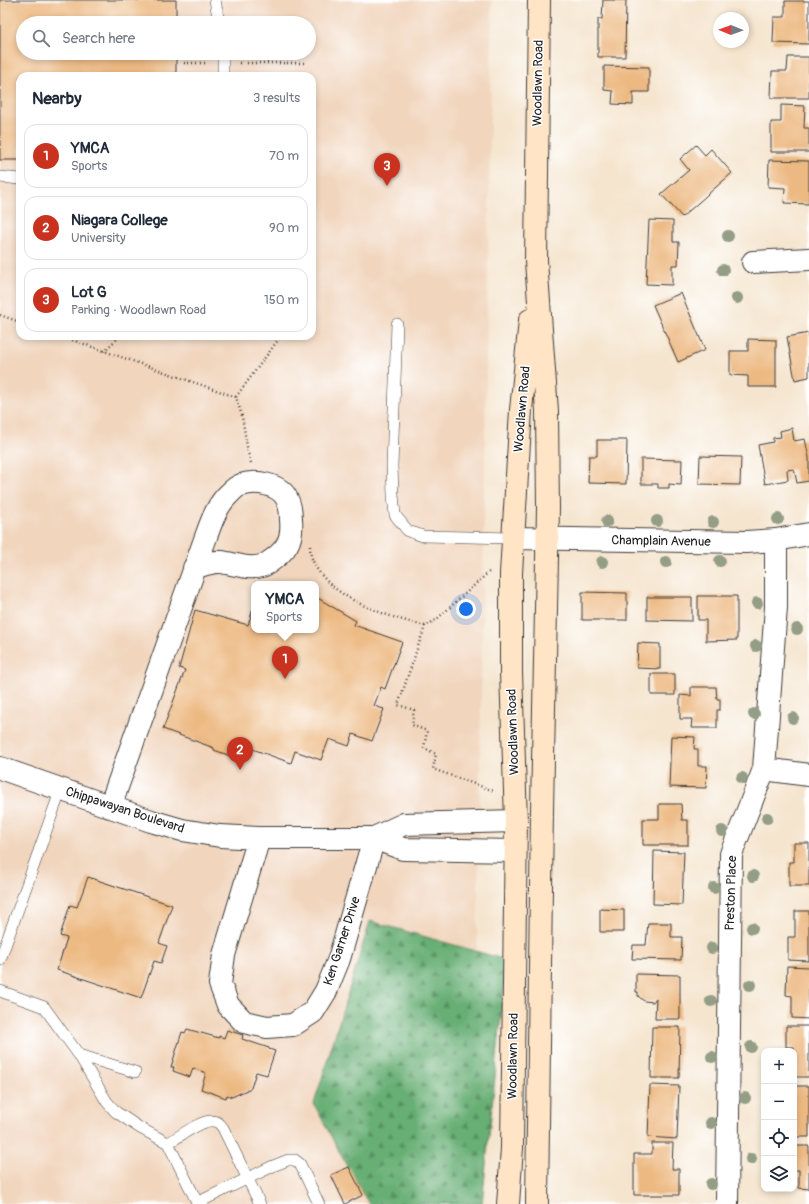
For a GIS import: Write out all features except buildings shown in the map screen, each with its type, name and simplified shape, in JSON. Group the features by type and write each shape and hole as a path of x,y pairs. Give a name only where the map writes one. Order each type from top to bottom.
{"main road":[{"name":"Woodlawn Road","path":"537,1204 546,538 548,508 547,410 536,261 539,0"},
{"name":"Woodlawn Road","path":"508,1204 512,1148 516,821 511,672 510,573 521,410 536,261"}],"street":[{"path":"753,262 809,259"},
{"path":"110,807 194,568 213,517 225,498 240,485 255,482 268,485 278,489 287,499 291,515 292,532 287,546 278,556 267,564 252,567 220,562 208,563 194,568"},
{"name":"Champlain Avenue","path":"513,538 746,542 776,540 809,534"},
{"name":"Preston Place","path":"727,1204 731,854 764,769 776,607 776,540"},
{"name":"Chippawayan Boulevard","path":"0,768 151,821 182,830 220,836 259,838 374,838 403,849 515,851"},
{"path":"764,769 809,775"},
{"name":"Chippawayan Boulevard","path":"374,838 404,824 516,821"},
{"name":"Ken Garner Drive","path":"259,838 224,955 220,984 228,1005 244,1022 267,1027 293,1025 313,1012 326,991 339,959 374,838"}],"lane":[{"path":"214,0 217,16"},
{"path":"223,60 223,72"},
{"path":"0,177 16,179"},
{"path":"397,324 392,466 395,515 408,531 423,536 513,538"},
{"path":"0,960 61,789"},
{"path":"0,991 44,1007 80,1055 107,1102 116,1112 140,1128 168,1142 198,1203 273,1166 288,1160 295,1160 300,1164 319,1204"},
{"path":"80,1055 135,1072"},
{"path":"168,1142 203,1123 212,1121 219,1123 223,1128 260,1204"}],"path":[{"path":"184,63 207,60"},
{"path":"256,60 306,63"},
{"path":"0,315 16,321"},
{"path":"71,340 236,397"},
{"path":"103,351 115,340"},
{"path":"236,397 278,340"},
{"path":"236,397 242,416 248,453 252,463 256,466"},
{"path":"309,544 312,561 318,572 337,590 364,605 425,626"},
{"path":"489,572 436,620 425,626 398,705 414,710 412,725 427,731 424,748 436,754 433,769 496,792"}],"shaded area":[{"path":"0,0 492,0 473,1204 0,1204"}],"green space":[{"path":"370,921 507,960 482,1204 369,1204 314,1104"}],"place":[{"name":"Lot G","path":"387,186"},
{"name":"YMCA","path":"285,679"},
{"name":"Niagara College","path":"240,770"}]}
